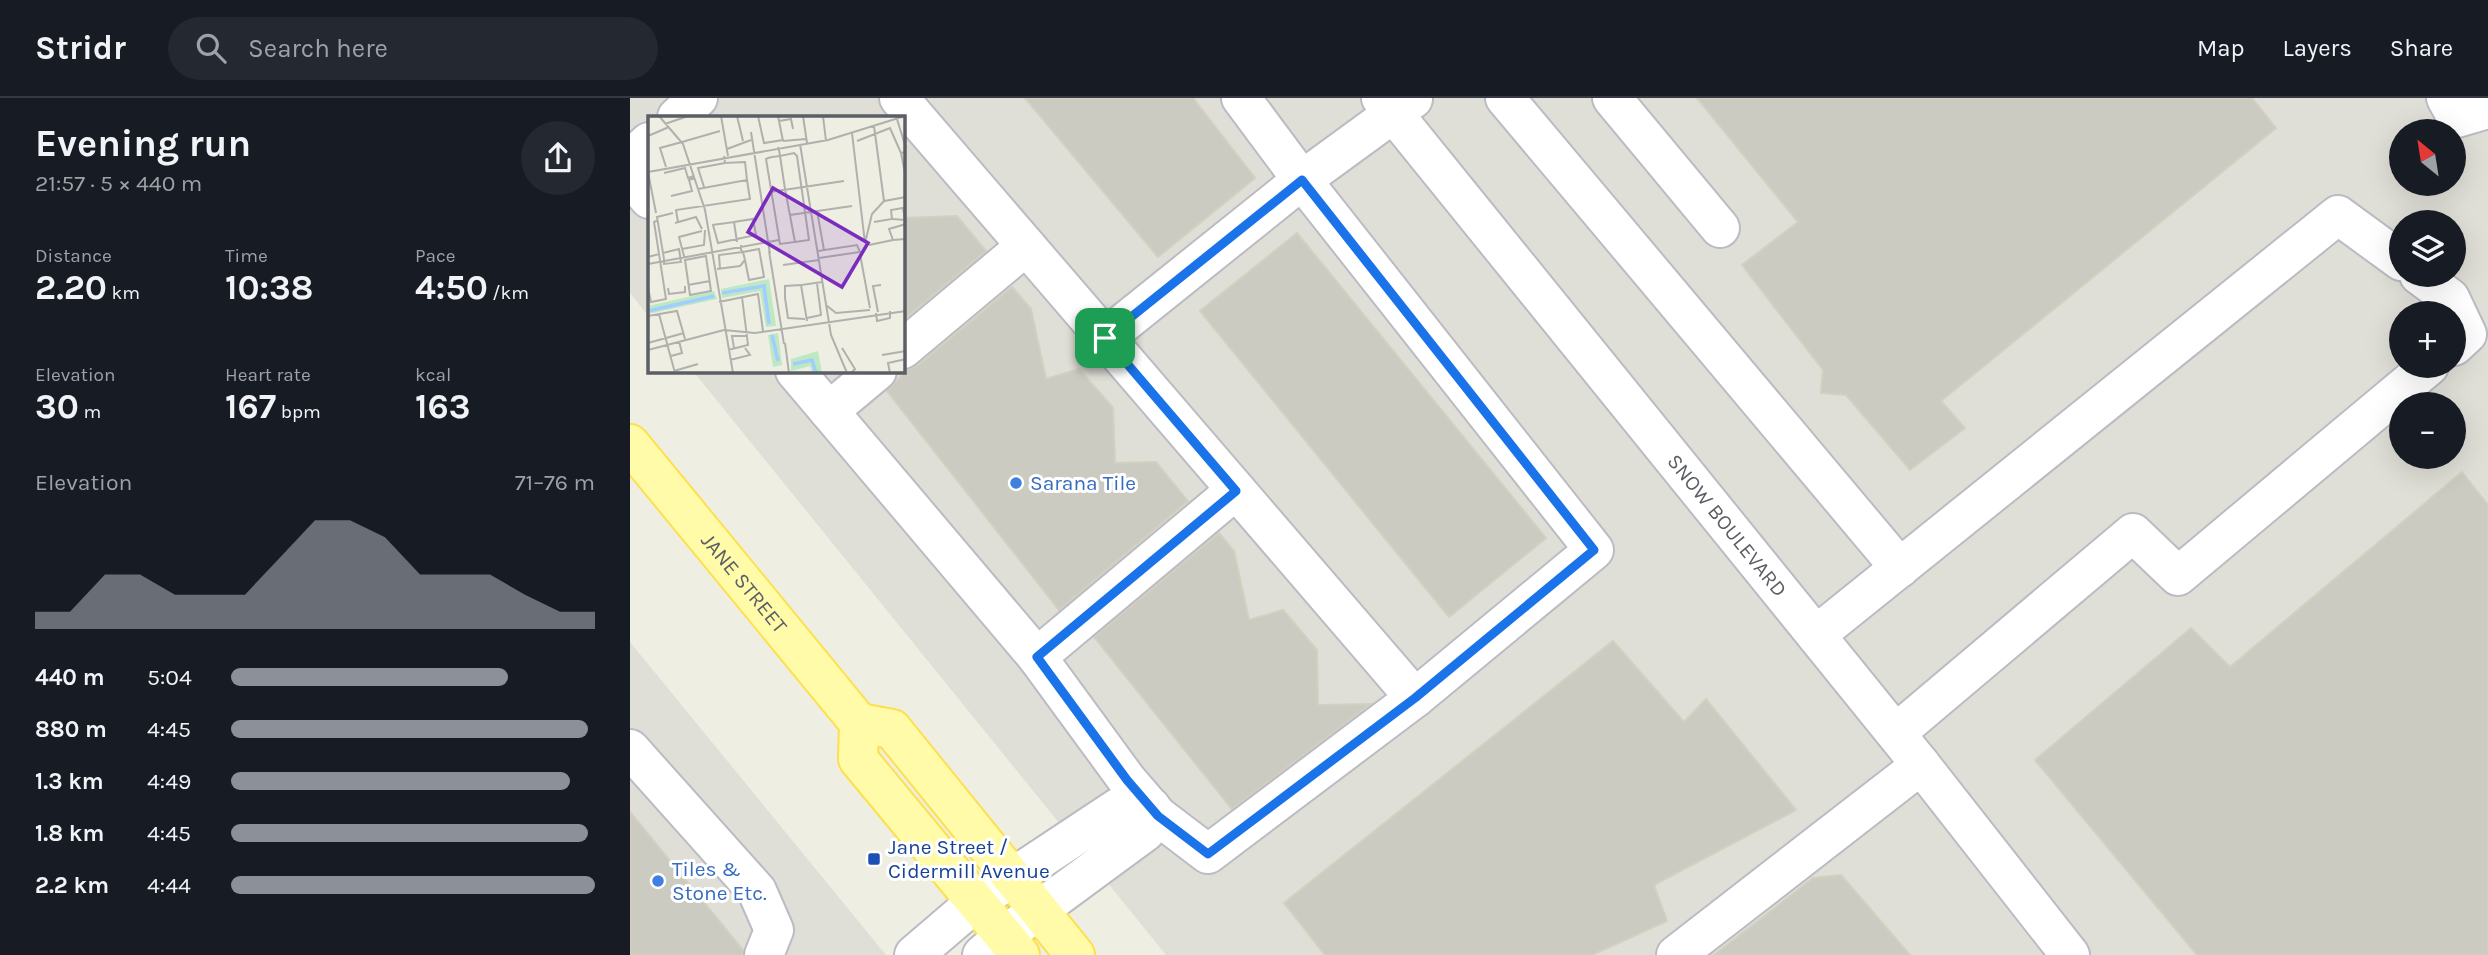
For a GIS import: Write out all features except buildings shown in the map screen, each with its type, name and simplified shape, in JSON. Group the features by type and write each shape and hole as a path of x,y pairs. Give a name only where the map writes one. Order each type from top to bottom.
{"main road":[{"name":"JANE STREET","path":"630,444 859,723"},
{"path":"1002,948 977,901 858,759 859,723 892,729 1075,955"}],"street":[{"path":"678,116 698,98"},
{"path":"899,98 1415,698"},
{"path":"797,373 1037,657 1127,780 1158,816 1208,854 1415,698 1594,550 1302,180 1241,98"},
{"path":"1505,98 1900,568"},
{"path":"1612,98 1720,228"},
{"path":"2446,98 2457,118 2488,108"},
{"path":"1105,338 1397,104"},
{"name":"SNOW BOULEVARD","path":"1397,104 2070,955"},
{"path":"630,159 648,143"},
{"path":"630,176 648,198"},
{"path":"1816,635 2338,215 2389,252"},
{"path":"905,347 1026,246"},
{"path":"2435,287 2450,298 2469,345"},
{"path":"829,411 875,373"},
{"path":"1896,733 2133,533 2178,576 2415,378"},
{"path":"1037,657 1236,491"},
{"path":"630,748 757,891 774,930 764,955"},
{"path":"1676,955 1921,765"},
{"path":"914,955 977,901 1119,807 1151,807"},
{"path":"1002,948 1039,911 1145,832 1151,807"}],"shaded area":[{"path":"630,98 2488,98 2488,955 1166,955 695,373 905,373 905,116 648,116 648,316 630,293"},
{"path":"630,642 886,955 630,955"}],"place":[{"name":"Sarana Tile","path":"1016,483"},
{"name":"Jane Street / Cidermill Avenue","path":"874,859"},
{"name":"Tiles & Stone Etc.","path":"658,881"}],"route":[{"path":"1302,180 1594,550 1415,698 1208,854 1158,816 1127,780 1037,657 1236,491 1105,338 1302,180"}]}
